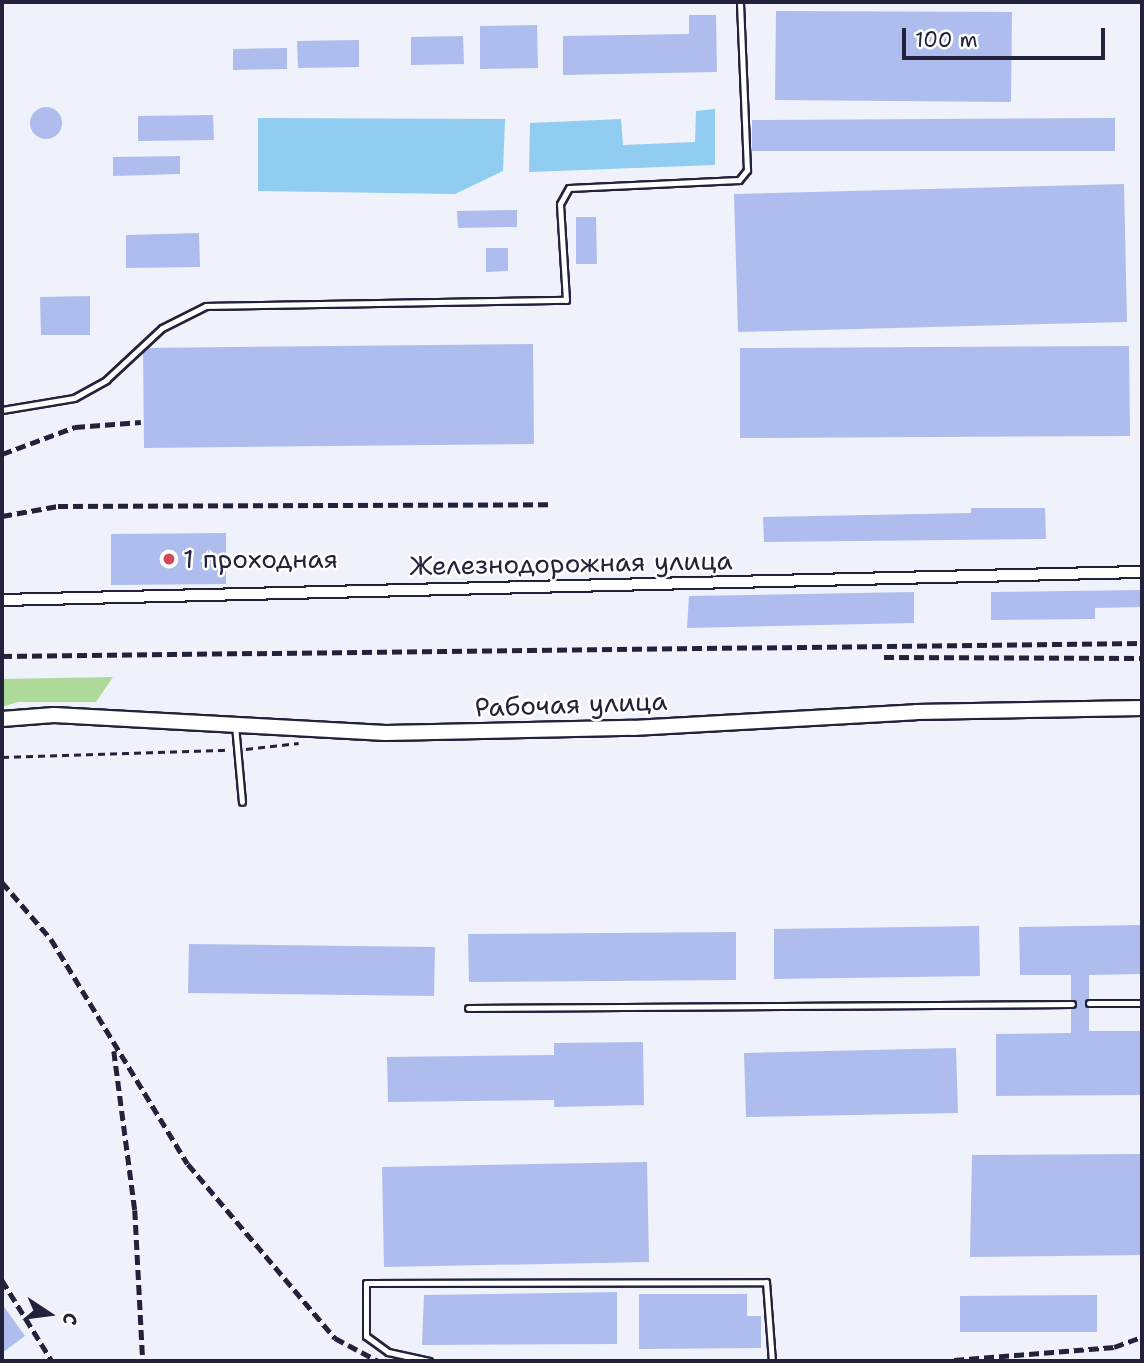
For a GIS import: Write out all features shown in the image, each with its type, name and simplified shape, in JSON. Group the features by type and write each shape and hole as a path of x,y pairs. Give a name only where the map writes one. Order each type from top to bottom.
{"street":[{"name":"Железнодорожная улица","path":"2,600 1142,572"},
{"name":"Рабочая улица","path":"2,719 54,715 386,733 633,728 916,712 1142,709"}],"lane":[{"path":"2,410 74,398 106,380 162,328 206,306 566,300 560,204 569,188 739,180 747,170 740,2"},
{"path":"235,725 242,802"},
{"path":"1089,1003 1142,1003"},
{"path":"468,1008 1072,1004"},
{"path":"429,1361 388,1352 366,1336 366,1283 766,1282 772,1361"}],"path":[{"path":"2,757 237,750 305,743"}],"green space":[{"path":"113,677 96,702 18,702 2,707 2,679"}],"water":[{"path":"715,109 715,165 529,172 530,123 621,119 623,145 695,142 696,111"},
{"path":"258,118 505,119 503,171 455,194 258,191"}],"building":[{"path":"776,11 1012,12 1011,102 775,100"},
{"path":"689,15 716,15 717,72 563,75 563,36 689,34"},
{"path":"537,25 538,68 480,69 480,26"},
{"path":"463,36 464,64 411,65 411,37"},
{"path":"359,40 359,67 298,68 297,41"},
{"path":"287,48 287,69 233,70 233,49"},
{"path":"46,107 57,112 62,123 57,134 46,139 35,134 30,123 35,112"},
{"path":"213,115 214,140 138,141 138,116"},
{"path":"1115,118 1115,151 752,151 752,120"},
{"path":"180,156 180,174 113,176 113,157"},
{"path":"1124,184 1127,322 738,332 734,194"},
{"path":"517,210 517,227 458,228 457,211"},
{"path":"576,217 596,217 597,264 576,264"},
{"path":"199,233 200,267 126,268 126,235"},
{"path":"486,248 508,248 508,271 486,272"},
{"path":"90,296 90,335 41,335 40,297"},
{"path":"533,344 534,444 144,448 143,348"},
{"path":"1129,346 1130,436 740,438 740,348"},
{"path":"971,508 1045,508 1046,539 764,542 763,517 971,513"},
{"name":"1 проходная","path":"226,533 226,584 111,585 111,534"},
{"path":"1142,590 1142,607 1095,608 1095,619 991,620 991,592"},
{"path":"914,592 914,623 687,628 689,596"},
{"path":"1142,925 1142,974 1089,975 1089,1031 1142,1031 1142,1095 996,1096 996,1034 1071,1033 1071,975 1020,975 1019,927"},
{"path":"979,926 980,976 774,979 774,929"},
{"path":"736,932 736,980 469,982 468,934"},
{"path":"189,944 435,947 434,996 188,993"},
{"path":"643,1042 644,1105 554,1107 554,1100 388,1102 387,1057 554,1055 554,1043"},
{"path":"956,1048 958,1113 746,1117 744,1053"},
{"path":"1142,1154 1142,1255 970,1257 972,1155"},
{"path":"647,1162 649,1262 384,1267 382,1167"},
{"path":"617,1292 617,1344 422,1345 424,1295"},
{"path":"639,1294 747,1294 747,1316 761,1316 761,1348 639,1349"},
{"path":"1097,1295 1097,1332 960,1332 960,1296"},
{"path":"2,1304 25,1336 2,1353"}],"railway":[{"path":"2,454 75,427 141,422"},
{"path":"2,516 58,506 552,504"},
{"path":"2,656 1142,643"},
{"path":"884,657 1142,658"},
{"path":"2,882 51,939 188,1164 335,1338 378,1361"},
{"path":"114,1051 135,1210 143,1361"},
{"path":"2,1280 52,1361"},
{"path":"954,1360 1114,1347 1142,1337"},
{"path":"813,1361 959,1361"}],"place":[{"name":"1 проходная","path":"169,559"}]}
